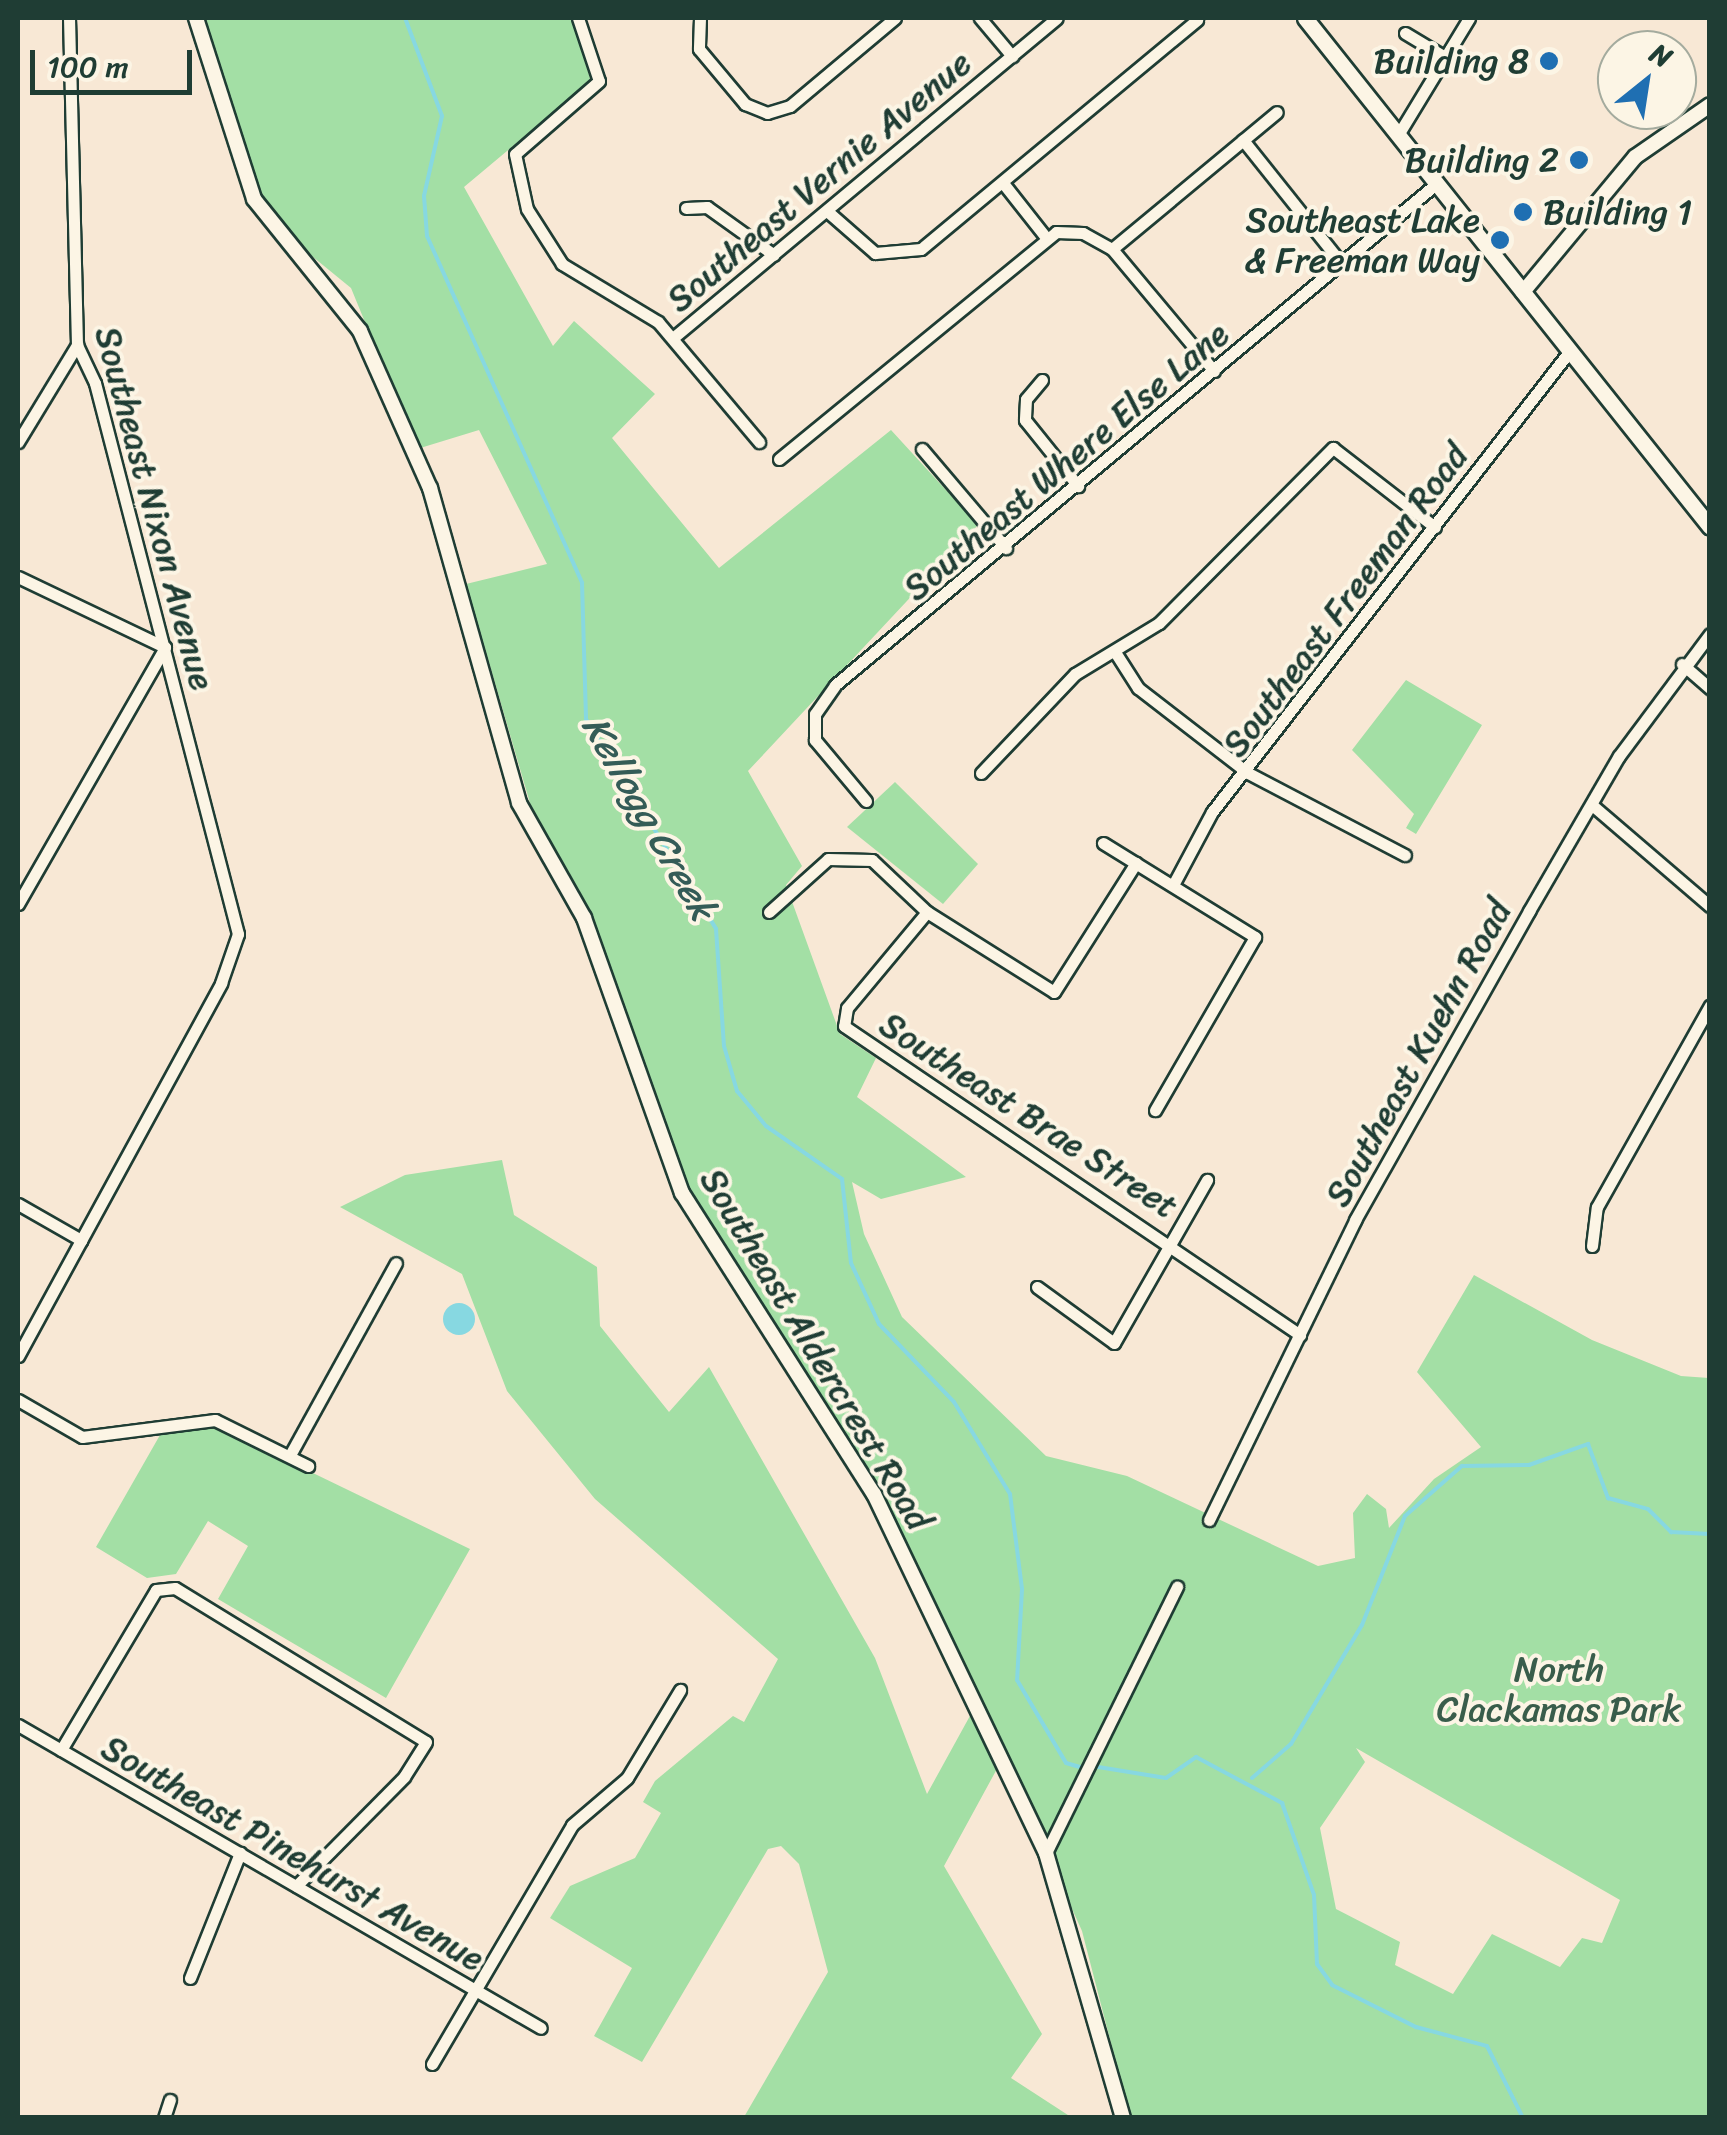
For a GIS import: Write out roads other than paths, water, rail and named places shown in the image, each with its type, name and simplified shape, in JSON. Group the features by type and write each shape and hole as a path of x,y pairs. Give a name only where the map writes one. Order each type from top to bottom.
{"main road":[{"path":"1306,18 1709,524"}],"street":[{"name":"Southeast Nixon Avenue","path":"69,18 77,345 95,383 237,946 81,1240"},
{"name":"Southeast Aldercrest Road","path":"196,18 254,199 360,331 440,512 519,803 584,918 682,1193 874,1494 1046,1853 1123,2118"},
{"path":"578,18 599,81 516,154 528,209 562,264 674,337"},
{"path":"700,18 699,49 745,104 767,113 790,106 896,18"},
{"path":"980,18 1012,56"},
{"name":"Southeast Vernie Avenue","path":"759,442 674,337 1057,18"},
{"path":"1398,135 1469,18"},
{"path":"828,211 862,246 907,254 1002,182 1197,20"},
{"path":"1405,34 1445,57"},
{"path":"1522,292 1635,157 1710,104"},
{"path":"1112,249 1277,112"},
{"path":"1243,140 1342,264"},
{"path":"1002,182 1044,235"},
{"name":"Southeast Where Else Lane","path":"866,801 822,754 815,714 835,685 1006,548 1437,183"},
{"path":"686,208 707,206 774,255"},
{"path":"780,459 1044,235 1083,233 1112,249 1214,371"},
{"path":"18,442 77,345"},
{"name":"Southeast Freeman Road","path":"1173,885 1202,826 1248,773 1569,352"},
{"path":"1042,380 1026,400 1025,420 1078,486"},
{"path":"981,773 1075,674 1159,623 1333,448 1435,527"},
{"path":"922,449 1006,548"},
{"path":"18,577 164,648 18,904"},
{"name":"Southeast Kuehn Road","path":"1209,1520 1300,1335 1592,805 1682,664 1710,634"},
{"path":"1115,652 1138,688 1248,773 1405,855"},
{"path":"1682,664 1710,688"},
{"path":"1592,805 1640,836 1710,906"},
{"path":"1103,844 1255,938 1155,1110"},
{"path":"770,912 819,865 853,856 888,869 928,912 1054,992 1136,863"},
{"name":"Southeast Brae Street","path":"928,912 847,1008 844,1026 1174,1243 1233,1295 1300,1335"},
{"path":"1592,1246 1597,1207 1710,1006"},
{"path":"1037,1286 1114,1343 1208,1180"},
{"path":"18,1204 81,1240 18,1356"},
{"path":"290,1456 396,1263"},
{"path":"18,1400 82,1438 215,1420 308,1466"},
{"path":"1046,1853 1088,1782 1177,1586"},
{"path":"61,1750 156,1590 176,1588 426,1742 404,1777 296,1886"},
{"path":"432,2064 572,1824 627,1778 680,1690"},
{"name":"Southeast Pinehurst Avenue","path":"18,1725 541,2028"},
{"path":"190,1978 240,1853"},
{"path":"164,2118 170,2100"}],"water":[{"path":"459,1303 470,1308 475,1319 470,1330 459,1335 448,1330 443,1319 448,1308"}],"waterway":[{"name":"Kellogg Creek","path":"405,18 442,116 424,196 427,236 582,583 586,719 716,929 724,1046 737,1091 766,1126 842,1179 851,1263 879,1324 954,1402 1010,1494 1022,1589 1017,1680 1066,1763 1083,1768"},
{"path":"1252,1778 1291,1744 1362,1625 1405,1516 1462,1466 1529,1465 1588,1444 1608,1498 1648,1509 1671,1532 1710,1534"},
{"name":"Kellogg Creek","path":"1092,1766 1166,1778 1196,1757 1282,1803 1314,1895 1317,1964 1332,1985 1416,2027 1487,2046 1523,2118"}],"place":[{"name":"Building 8","path":"1549,61"},
{"name":"Building 2","path":"1579,160"},
{"name":"Building 1","path":"1523,212"},
{"name":"Southeast Lake & Freeman Way","path":"1500,240"}],"park label":[{"name":"North Clackamas Park","path":"1559,1689"}]}
